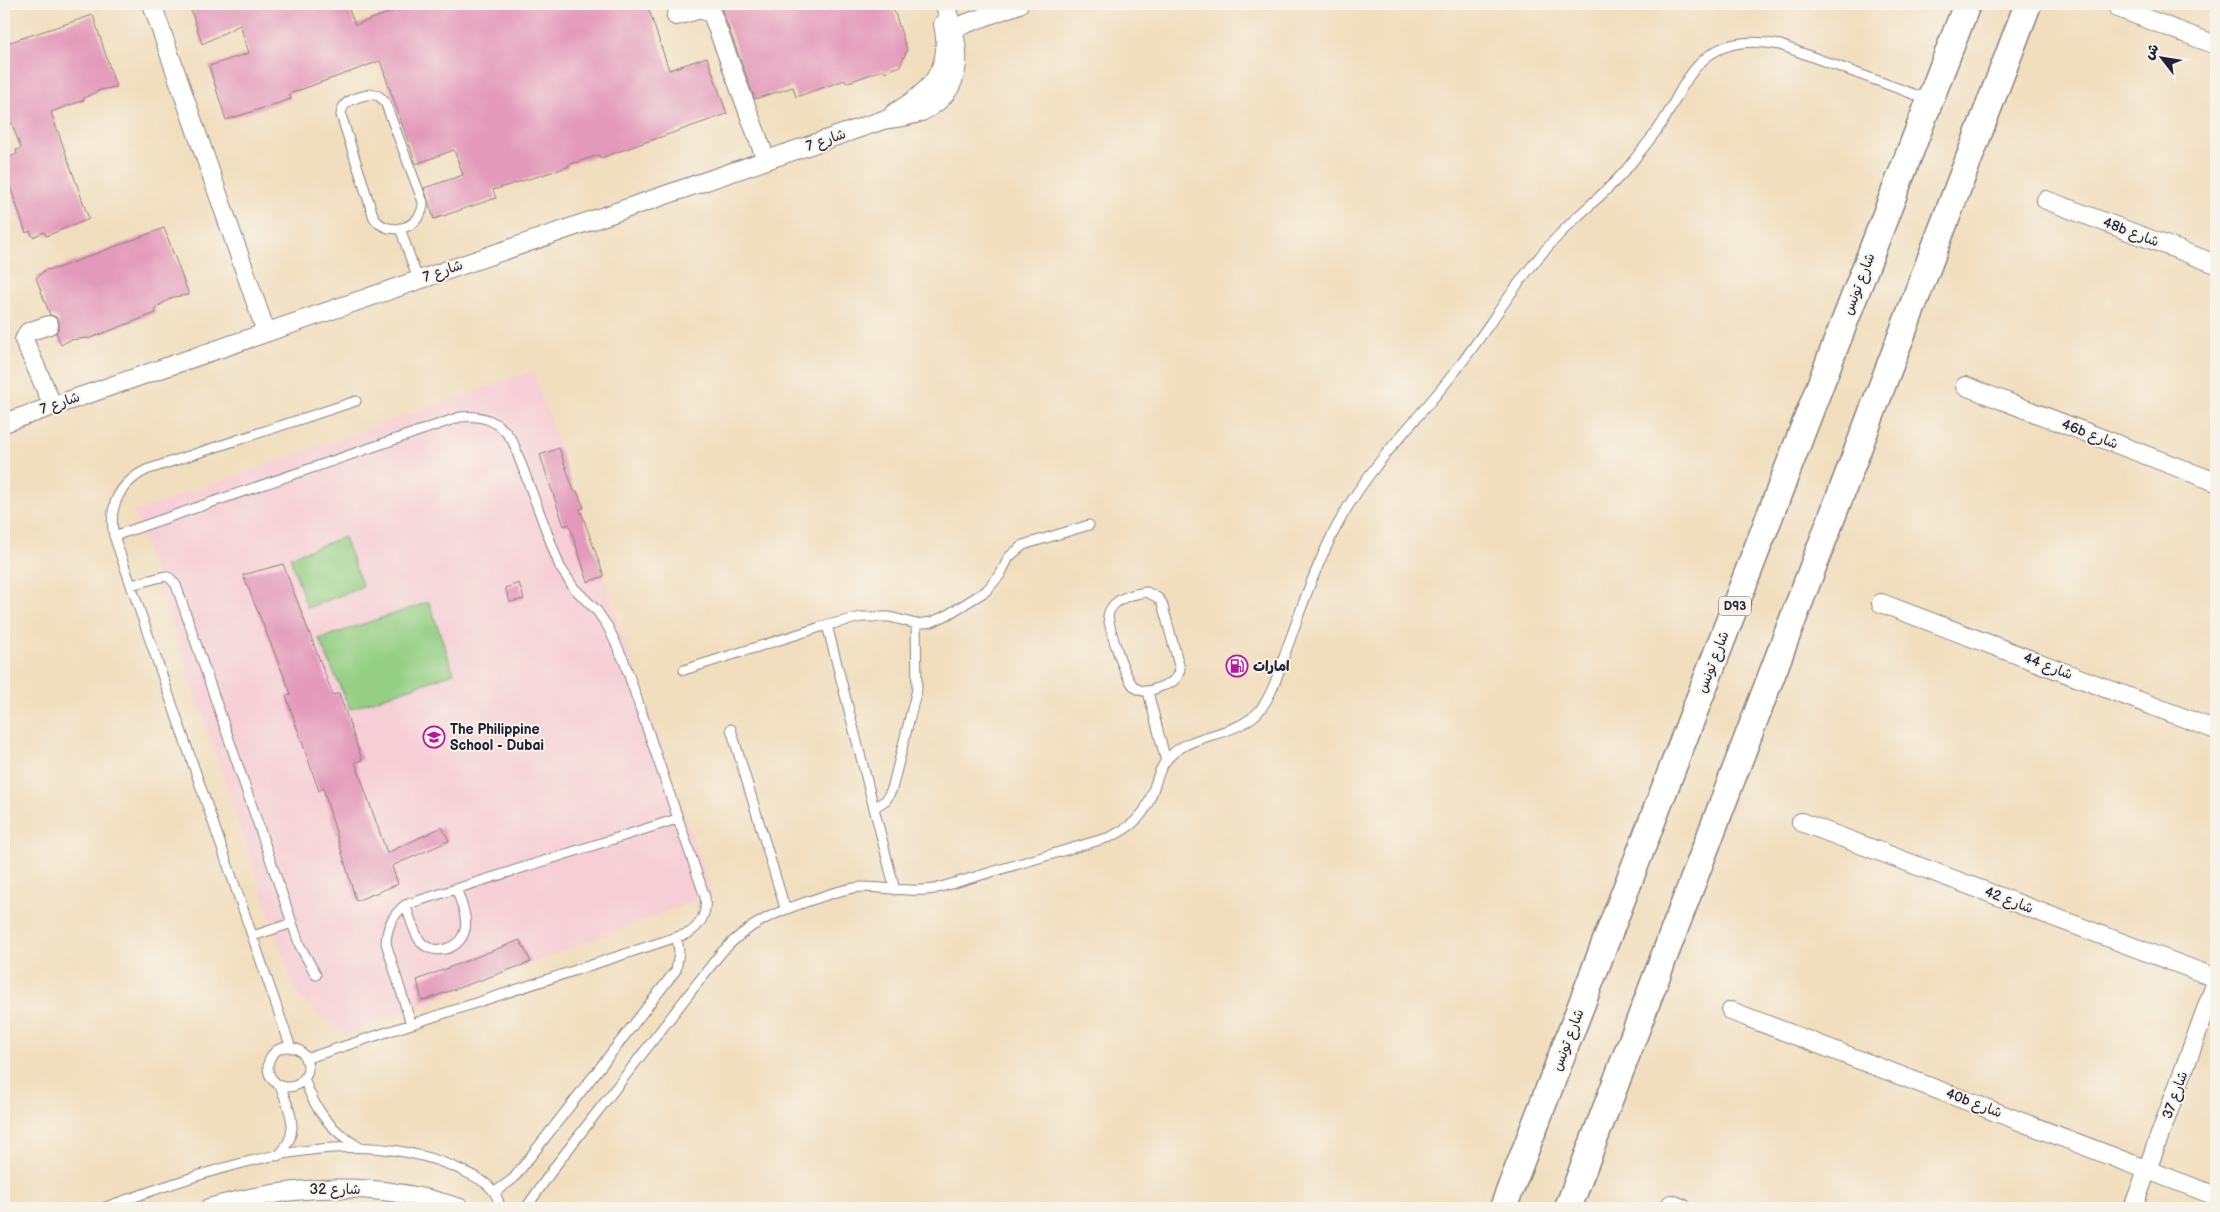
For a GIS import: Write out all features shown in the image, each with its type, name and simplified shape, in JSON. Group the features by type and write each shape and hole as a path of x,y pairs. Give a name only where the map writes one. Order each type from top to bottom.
{"main road":[{"name":"شارع تونس","path":"1503,1208 1967,4"},
{"path":"1568,1208 2028,4"}],"street":[{"path":"152,4 266,332"},
{"path":"883,120 916,100 926,91 944,63 946,42 939,4"},
{"path":"883,120 920,112 939,100 946,93 958,64 959,53 954,28 944,4"},
{"path":"954,28 1019,4"},
{"path":"2118,8 2216,45"},
{"path":"676,16 701,9 712,14 766,160"},
{"name":"شارع 7","path":"4,423 883,120"},
{"name":"48b شارع","path":"2046,200 2216,264"},
{"path":"49,325 28,332 24,340 54,406"},
{"name":"46b شارع","path":"1965,386 2216,482"},
{"name":"شارع 44","path":"1881,603 2216,730"},
{"name":"شارع 42","path":"1801,822 2216,980"},
{"name":"شارع 37","path":"2133,1208 2216,980"},
{"name":"40b شارع","path":"1731,1011 2216,1196"},
{"name":"شارع 32","path":"209,1208 279,1191 360,1188 400,1192 460,1208"}],"lane":[{"path":"526,1208 562,1157 720,954 734,939 750,927 786,908 842,890 878,887 908,891 934,889 1122,832 1142,814 1149,802 1156,777 1170,756 1186,745 1240,726 1260,710 1272,688 1312,578 1327,545 1363,483 1384,454 1456,370 1517,283 1559,235 1605,192 1644,147 1662,123 1685,81 1696,66 1710,54 1726,46 1762,41 1780,45 1930,100"},
{"path":"370,94 379,96 385,102 423,202 422,212 418,219 400,228 387,229 378,224 374,218 341,120 341,110 347,101 370,94"},
{"path":"400,228 418,280"},
{"path":"292,1048 114,536 111,522 112,509 124,485 134,476 146,470 356,401"},
{"path":"114,536 460,417 482,417 492,420 501,426 514,442 560,567 574,588 597,611 616,644 706,906 701,922 689,933 305,1058"},
{"path":"684,670 827,625 871,616 890,617 916,624 924,624 940,619 986,590 1000,575 1009,557 1023,545 1089,525"},
{"path":"131,585 165,576 170,578 176,585 292,923 304,956 316,975"},
{"path":"1147,592 1153,594 1162,603 1180,669 1179,676 1174,681 1148,692 1136,688 1128,679 1108,616 1109,610 1118,601 1147,592"},
{"path":"874,808 886,800 892,789 916,698 916,624"},
{"path":"827,625 896,890"},
{"path":"1148,692 1166,761"},
{"path":"731,729 786,908"},
{"path":"411,1024 386,944 390,922 397,912 406,905 677,819"},
{"path":"406,905 421,942 435,950 451,948 457,944 465,930 466,922 456,888"},
{"path":"253,936 292,923"},
{"path":"495,1192 513,1179 676,970 679,952 677,937"},
{"path":"277,1156 286,1148 291,1137 293,1125 280,1085 270,1075 269,1062 278,1050 292,1048 297,1050 305,1058 307,1072 304,1078 293,1086 280,1085"},
{"path":"304,1078 318,1112 343,1138 359,1147"},
{"path":"103,1208 211,1171 277,1156 359,1147 390,1149 442,1162 487,1183 495,1192 500,1208"}],"shaded area":[{"name":"The Philippine School - Dubai","path":"533,371 712,894 346,1034 316,1012 296,994 134,512"}],"green space":[{"path":"344,537 363,587 307,608 290,557"},
{"path":"429,602 454,673 350,709 319,639"}],"building":[{"path":"189,4 347,4 355,25 414,4 647,4 669,70 707,57 727,114 600,158 599,155 568,165 568,167 493,190 496,198 434,219 424,188 463,175 454,150 416,164 380,61 289,94 291,99 226,120 209,66 249,53 240,25 202,44"},
{"path":"716,4 892,4 907,50 900,66 884,72 883,70 846,83 845,80 796,97 793,87 755,99 722,10"},
{"path":"93,15 116,87 100,90 84,98 84,100 51,112 89,219 46,236 44,232 33,237 30,231 26,233 4,169 4,159 17,154 16,150 21,148 11,122 4,124 4,44"},
{"path":"164,228 189,295 173,297 155,308 156,313 88,339 70,340 61,345 56,332 59,327 59,321 56,317 50,315 36,278 45,270 58,268"},
{"path":"559,448 574,491 577,491 584,508 580,509 604,576 588,582 569,524 564,526 540,455"},
{"path":"283,564 333,695 339,693 362,760 355,762 387,853 442,827 449,841 392,866 398,884 356,901 323,788 319,791 286,696 291,694 243,575"},
{"path":"519,583 524,599 510,602 505,588"},
{"path":"520,940 531,962 422,1001 417,980"}],"place":[{"name":"امارات","path":"1237,666"},
{"name":"The Philippine School - Dubai","path":"434,737"}]}
